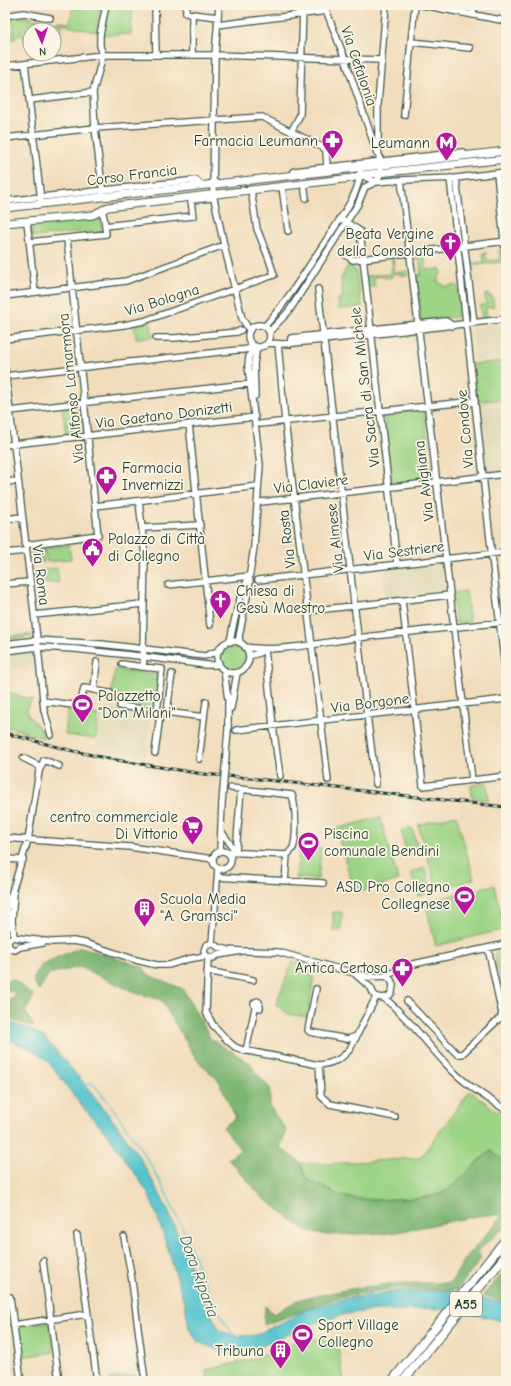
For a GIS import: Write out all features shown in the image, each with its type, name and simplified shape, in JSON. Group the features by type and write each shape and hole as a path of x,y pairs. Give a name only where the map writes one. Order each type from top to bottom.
{"highway":[{"name":"A55","path":"392,1381 506,1239"},
{"name":"A55","path":"403,1381 506,1255"}],"main road":[{"name":"Corso Francia","path":"379,164 492,157 506,151"},
{"name":"Corso Francia","path":"5,208 64,198 201,186 294,175 360,171 379,164 463,154 506,159"},
{"name":"Corso Francia","path":"5,223 93,215 108,207 191,199 352,178 360,171"}],"street":[{"path":"103,194 95,128 93,92 103,55 100,46 100,35 106,5"},
{"path":"155,5 156,55"},
{"path":"186,5 186,13 218,17"},
{"path":"219,5 215,55 213,196 234,289 242,318 249,330 246,345 241,350"},
{"path":"291,132 300,115 303,5"},
{"name":"Via Cefalonia","path":"324,5 345,59 371,134 379,164"},
{"path":"5,376 241,350 255,346 263,347 289,311 347,222 358,204 365,187 376,182 379,164 378,104 386,5"},
{"path":"404,115 415,5"},
{"path":"422,5 506,22"},
{"path":"472,15 475,5"},
{"path":"217,25 327,11"},
{"path":"5,16 24,13 50,18"},
{"path":"192,14 192,55"},
{"path":"411,42 470,48"},
{"path":"5,66 103,55 215,55 382,60"},
{"path":"26,64 41,201"},
{"path":"30,100 93,92"},
{"path":"5,138 95,128 262,117 324,148 326,151 327,167"},
{"path":"371,134 378,133"},
{"name":"Corso Francia","path":"294,175 294,171 327,167 379,164"},
{"path":"265,326 282,307 340,218 351,200 360,171"},
{"name":"Corso Francia","path":"360,171 376,182 453,178 506,172"},
{"path":"497,174 506,259"},
{"path":"453,178 474,323"},
{"name":"Via Condove","path":"453,178 458,247 482,477 506,677"},
{"name":"Via Avigliana","path":"401,180 472,780"},
{"path":"304,184 306,198"},
{"path":"282,187 288,231"},
{"name":"Via Bologna","path":"5,339 124,325 144,320 274,275 257,228 251,190"},
{"path":"30,242 106,234 105,226 193,216 191,199"},
{"name":"Corso Francia","path":"5,201 41,201"},
{"name":"Corso Francia","path":"102,210 105,226"},
{"name":"Via Sacra di San Michele","path":"340,218 360,231 397,564"},
{"path":"27,222 35,292"},
{"name":"Via Alfonso Lamarmora","path":"25,548 98,535 67,238"},
{"path":"346,255 353,260 505,241"},
{"path":"5,296 126,281 224,245"},
{"name":"Via Almese","path":"318,289 376,784"},
{"path":"242,318 241,330 255,346 252,384"},
{"path":"265,326 269,337 278,344 290,344 324,337 418,327 446,321 453,326 506,319"},
{"path":"249,330 256,325 265,326"},
{"path":"156,338 175,338 237,332 241,330"},
{"path":"269,337 290,344"},
{"name":"Via Rosta","path":"278,344 285,421 328,780"},
{"path":"248,366 249,357 255,346"},
{"path":"230,642 241,598 249,577 254,547 260,465 254,417 252,384 248,366 241,350"},
{"name":"Via Roma","path":"5,369 43,701 51,735"},
{"path":"10,411 252,384"},
{"path":"260,424 475,401"},
{"name":"Via Gaetano Donizetti","path":"5,445 254,417"},
{"path":"189,424 210,625"},
{"name":"Via Claviere","path":"261,502 506,474"},
{"path":"5,482 18,481"},
{"path":"95,506 258,486"},
{"path":"139,501 145,556 143,667"},
{"path":"5,519 22,517"},
{"path":"142,528 200,525"},
{"path":"5,553 25,548"},
{"name":"Via Sestriere","path":"258,580 506,552"},
{"path":"168,585 249,577"},
{"path":"240,643 250,581 249,577"},
{"path":"5,584 29,582"},
{"path":"307,611 450,595"},
{"path":"402,600 423,786 506,776"},
{"path":"34,615 143,604"},
{"path":"245,647 265,649 506,622"},
{"path":"5,644 37,640 101,644 205,656 220,650"},
{"path":"230,642 240,643 245,647 249,656 249,661 246,667 237,673 230,673 224,670 219,663 218,657 220,650 225,644 230,642"},
{"path":"5,651 38,647 94,651 206,665 216,665 219,663"},
{"path":"249,656 259,653 265,649"},
{"path":"265,649 280,776"},
{"path":"94,689 97,662"},
{"path":"122,664 162,669 156,711"},
{"path":"224,670 228,700 228,730"},
{"path":"223,852 221,831 222,803 228,730 237,673"},
{"path":"167,712 172,674"},
{"path":"43,701 80,706 84,688 110,693"},
{"name":"Via Borgone","path":"236,730 506,699"},
{"path":"199,759 206,702"},
{"path":"120,706 204,717"},
{"path":"155,753 160,715 156,711"},
{"path":"23,758 41,767"},
{"path":"20,947 21,943 14,938 6,925 7,908 28,840 41,767 44,760 60,766"},
{"path":"231,788 292,795 296,816 294,844 291,851 286,855 236,852 223,852 214,855 214,866 238,878"},
{"path":"236,852 241,789"},
{"path":"221,831 236,852"},
{"path":"5,838 130,847 213,859"},
{"path":"212,943 218,877 221,869 229,866 231,863 229,855 223,852"},
{"path":"285,881 286,855"},
{"path":"5,859 23,860"},
{"path":"218,877 323,883"},
{"path":"14,938 12,921 15,884"},
{"path":"14,938 52,942"},
{"path":"14,938 8,944 7,950 15,950 20,947 52,942 74,941 157,965 169,965 188,959 251,950 278,952 356,974 376,978 386,976 399,968 409,965 506,944"},
{"path":"212,943 218,947 228,950 242,951"},
{"path":"212,943 206,945 213,968 225,974"},
{"path":"218,947 219,951 210,956 207,971 206,1012 209,1018 228,1041 235,1047 246,1051 319,1065 330,1064 338,1061 345,1056 350,1049 376,996"},
{"path":"407,1001 458,1054 462,1054 501,1017 502,1014 488,948"},
{"path":"207,971 253,980"},
{"path":"391,980 394,972"},
{"path":"356,974 371,988"},
{"path":"386,976 391,980 393,985 392,992 397,1008"},
{"path":"376,978 372,982 372,993 376,996 384,998 397,1008 448,1066 471,1086 506,1110"},
{"path":"316,989 308,1030 310,1032 347,1039 355,1037"},
{"path":"384,998 389,996 392,992"},
{"path":"246,1051 255,1008 254,1003 257,1001 260,1002 260,1008"},
{"path":"342,1035 355,1037"},
{"path":"319,1065 322,1096 330,1104 395,1117"},
{"path":"77,1235 97,1381"},
{"path":"124,1237 131,1274 145,1381"},
{"path":"43,1261 59,1381"},
{"path":"10,1297 21,1381"},
{"path":"13,1325 87,1314"}],"shaded area":[{"path":"506,324 506,357 475,360 472,328"},
{"path":"506,399 506,470 487,472 477,401"},
{"path":"441,563 445,591 385,598 382,570"},
{"path":"35,652 38,683 31,684 30,681 36,680 34,666 10,669 12,685 6,685 5,655"},
{"path":"106,707 151,713 146,759 95,749 98,715 105,714"}],"green space":[{"path":"73,5 101,5 96,32 68,26 57,21 70,23"},
{"path":"108,5 133,5 131,34 102,35"},
{"path":"18,16 52,22 22,22 22,35 15,35 15,39 5,39 5,29 6,34 14,33 13,22 6,23 6,17"},
{"path":"100,217 102,233 90,234 89,231 33,237 31,224"},
{"path":"498,251 502,251 503,262 469,266 468,264 484,262 482,253 486,252 488,261 499,260 500,255"},
{"path":"391,257 393,257 395,273 407,271 408,275 400,276 400,273 392,274 392,277 374,277 375,287 369,287 367,276 390,274 390,269 393,268"},
{"path":"425,257 426,270 441,269 441,275 438,276 439,284 443,284 444,287 454,285 458,287 461,316 421,321 416,275 421,275 420,260 414,260 415,258"},
{"path":"349,263 356,272 362,307 339,309 338,299 343,298 341,279"},
{"path":"489,294 490,297 492,296 494,307 486,307 487,318 482,318 480,305 486,305 485,295"},
{"path":"150,320 153,337 136,338 134,326"},
{"path":"506,361 506,399 477,401 473,364"},
{"path":"81,406 84,433 66,435 62,408"},
{"path":"424,409 432,480 392,484 384,414"},
{"path":"69,545 71,559 47,562 45,548"},
{"path":"43,548 44,562 33,563 31,549"},
{"path":"57,568 59,582 36,584 35,577 42,570"},
{"path":"466,591 470,622 456,623 452,593"},
{"path":"31,634 32,637 5,640 5,637"},
{"path":"233,644 242,648 246,657 242,666 233,670 224,666 220,657 224,648"},
{"path":"115,669 158,675 154,708 110,703"},
{"path":"5,690 24,698 33,699 28,705 27,711 29,716 42,731 43,738 5,726"},
{"name":"Palazzetto \"Don Milani\"","path":"68,710 98,715 96,739 65,735"},
{"path":"487,783 489,800 472,798 471,785"},
{"path":"456,815 474,879 437,890 418,825"},
{"path":"380,817 398,880 355,893 336,829"},
{"path":"412,828 419,852 407,856 401,831"},
{"name":"Piscina comunale Bendini","path":"299,847 321,848 318,879 296,878"},
{"path":"425,868 432,891 418,896 411,872"},
{"name":"ASD Pro Collegno Collegnese","path":"494,885 505,929 436,946 425,902"},
{"path":"333,912 342,912 341,931 333,931"},
{"path":"81,947 143,967 148,975 183,989 211,1039 250,1063 255,1072 270,1088 270,1107 286,1130 280,1148 301,1163 306,1179 339,1195 347,1197 375,1200 423,1198 434,1196 449,1189 491,1151 506,1162 506,1227 478,1251 481,1259 457,1290 394,1288 339,1297 264,1325 265,1306 274,1314 298,1300 350,1289 395,1283 451,1283 465,1259 503,1215 482,1215 392,1233 327,1235 305,1230 262,1197 228,1159 241,1150 223,1127 236,1118 219,1081 197,1060 161,1000 136,993 80,967 49,974 39,990 33,981 40,965"},
{"path":"506,952 506,1006 494,954"},
{"path":"293,961 311,966 310,976 314,977 307,1017 288,1014 276,1004"},
{"path":"13,979 34,996 25,1012 34,1027 5,1018 5,998 14,999 15,992 5,990 5,981"},
{"path":"470,1091 495,1110 506,1116 506,1162 491,1151 479,1160 456,1184 440,1195 417,1198 371,1200 340,1196 306,1179 301,1163 326,1164 420,1158"},
{"path":"506,1270 506,1283 501,1290 506,1293 506,1302 483,1295"},
{"path":"49,1322 54,1352 21,1357 16,1327"},
{"name":"Sport Village Collegno","path":"322,1338 338,1347 344,1381 208,1381 206,1370 250,1360 292,1343"},
{"path":"136,1375 137,1381 109,1381 109,1379"}],"water":[{"path":"5,1021 29,1029 44,1037 82,1081 120,1129 140,1158 166,1206 210,1312 220,1331 233,1335 256,1335 308,1309 343,1299 396,1291 448,1291 506,1303 506,1322 482,1316 430,1308 412,1310 377,1310 346,1314 317,1322 255,1349 239,1352 223,1352 198,1342 189,1329 185,1304 157,1215 147,1191 107,1134 80,1104 47,1060 33,1050 5,1038"}],"waterway":[{"name":"Dora Riparia","path":"85,1085 92,1083 112,1106 151,1166 183,1229 216,1306 233,1335"}],"railway":[{"path":"5,733 110,759 203,774 506,807"}],"place":[{"name":"Farmacia Leumann","path":"333,160"},
{"name":"Leumann","path":"446,162"},
{"name":"Beata Vergine della Consolata","path":"450,262"},
{"name":"Farmacia Invernizzi","path":"107,496"},
{"name":"Palazzo di Città di Collegno","path":"92,568"},
{"name":"Chiesa di Gesù Maestro","path":"221,620"},
{"name":"Palazzetto \"Don Milani\"","path":"82,724"},
{"name":"centro commerciale Di Vittorio","path":"193,846"},
{"name":"Piscina comunale Bendini","path":"309,862"},
{"name":"ASD Pro Collegno Collegnese","path":"465,916"},
{"name":"Scuola Media \"A. Gramsci\"","path":"145,928"},
{"name":"Antica Certosa","path":"403,988"},
{"name":"Sport Village Collegno","path":"302,1354"},
{"name":"Tribuna","path":"280,1370"}]}
